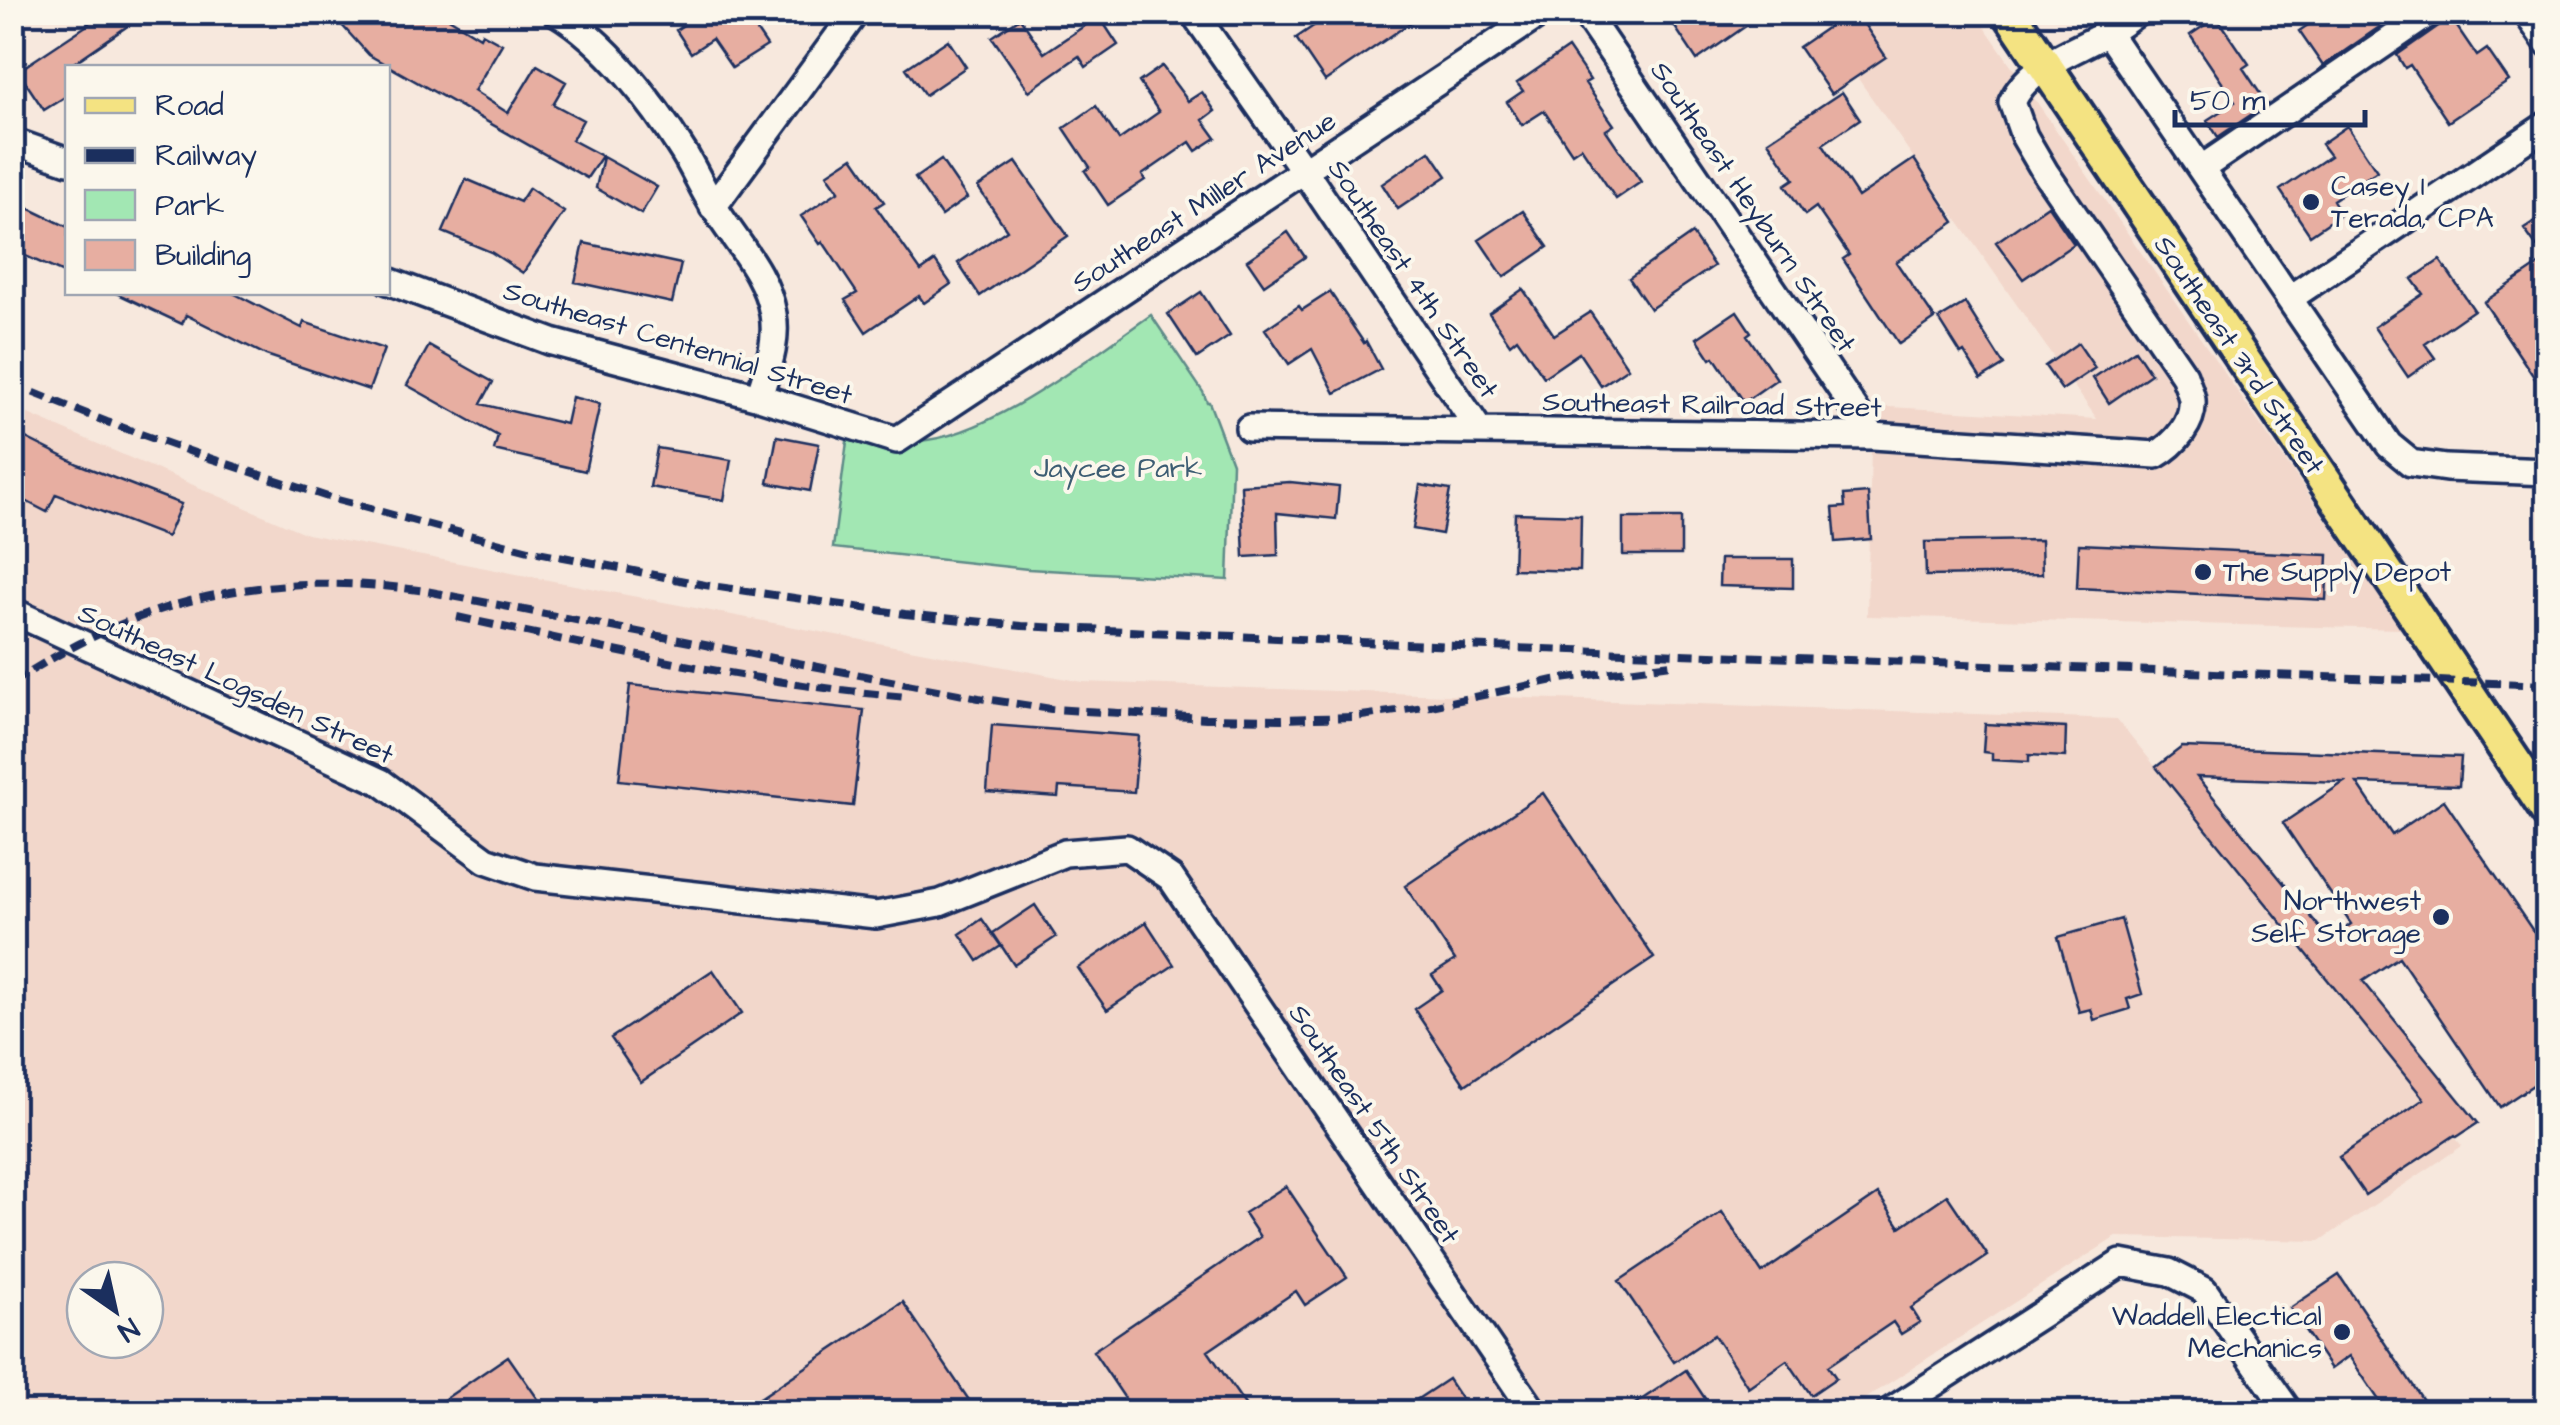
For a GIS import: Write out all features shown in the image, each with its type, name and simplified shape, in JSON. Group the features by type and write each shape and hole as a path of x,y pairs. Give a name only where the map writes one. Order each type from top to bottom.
{"main road":[{"name":"Southeast 3rd Street","path":"2008,12 2548,812"}],"street":[{"path":"556,12 580,27 628,76 683,152 713,207 756,268 773,314 772,356 759,397"},
{"path":"713,207 856,12"},
{"name":"Southeast 4th Street","path":"1194,12 1480,431"},
{"name":"Southeast Miller Avenue","path":"897,440 1543,12"},
{"name":"Southeast Heyburn Street","path":"1584,12 1873,436"},
{"path":"2045,66 2108,33 2138,12"},
{"path":"2202,168 2431,12"},
{"path":"2526,12 2548,44"},
{"path":"2108,33 2390,445 2411,463 2548,472"},
{"name":"Southeast 3rd Street","path":"2045,66 2020,84 2012,102 2024,136 2045,172 2184,375 2192,403 2186,426 2171,446"},
{"path":"2290,298 2548,124"},
{"path":"12,140 65,160"},
{"name":"Southeast Centennial Street","path":"390,282 552,342 759,397 897,440"},
{"name":"Southeast Railroad Street","path":"1249,428 1873,436 2156,455 2171,446"},
{"name":"Southeast Logsden Street","path":"12,611 382,782 486,860 536,877 876,916 940,902 1065,852 1127,848 1171,878"},
{"name":"Southeast 5th Street","path":"1171,878 1526,1410"},
{"path":"1889,1412 2121,1263 2169,1272 2204,1290 2289,1412"}],"shaded area":[{"path":"1812,13 1975,13 2402,629 1867,616 1872,406 2097,419"},
{"path":"12,407 307,534 1083,682 2117,719 2462,1146 2320,1241 2116,1237 1844,1412 13,1412"}],"green space":[{"name":"Jaycee Park","path":"1151,315 1209,402 1232,463 1228,580 1028,569 833,548 848,434 917,441 976,426 1070,372"}],"building":[{"path":"81,12 148,12 71,65 65,65 65,97 44,110 18,71 89,24"},
{"path":"330,12 439,12 480,37 482,33 502,44 474,91 508,113 537,65 566,82 553,104 583,120 572,140 602,156 587,178 369,55"},
{"path":"702,12 744,12 767,46 732,68 712,39 691,53 676,30"},
{"path":"1334,12 1426,12 1325,81 1296,38"},
{"path":"1665,12 1766,12 1697,60"},
{"path":"1850,12 1856,12 1886,57 1831,94 1799,47"},
{"path":"2327,12 2401,12 2323,66 2299,31"},
{"path":"2447,12 2477,56 2487,49 2509,81 2448,122 2410,65 2405,68 2397,55 2440,25"},
{"path":"1099,16 1118,45 1086,67 1079,56 1029,91 992,37 1020,18 1044,53"},
{"path":"2217,17 2249,64 2243,68 2267,104 2218,137 2207,120 2235,102 2190,35"},
{"path":"948,40 966,67 925,95 906,68"},
{"path":"1568,48 1590,80 1585,83 1614,125 1606,130 1641,182 1616,199 1581,147 1572,153 1544,111 1522,125 1507,102 1523,91 1517,83"},
{"path":"1162,66 1188,101 1202,92 1215,111 1203,120 1216,138 1196,151 1190,142 1142,175 1145,180 1108,205 1085,171 1090,167 1064,128 1096,106 1119,140 1159,112 1139,82"},
{"path":"1842,92 1860,119 1823,144 1858,197 1914,159 1955,222 1896,262 1935,319 1899,344 1843,259 1849,255 1816,207 1805,215 1785,185 1794,179 1768,141"},
{"path":"2347,126 2377,171 2333,200 2341,214 2310,235 2280,190 2330,156 2321,144"},
{"path":"1430,151 1447,176 1398,209 1382,184"},
{"path":"603,157 657,187 641,214 596,188"},
{"path":"853,157 884,202 876,207 921,271 935,261 951,284 924,303 919,296 866,332 845,300 857,293 801,216 839,191 827,174"},
{"path":"941,160 967,198 941,216 915,178"},
{"path":"1016,162 1068,236 980,296 958,263 1007,230 978,187"},
{"path":"466,179 520,202 529,188 564,212 523,273 491,252 443,232"},
{"path":"24,206 65,226 65,274 12,250 12,231"},
{"path":"2048,206 2074,244 2023,279 1996,242"},
{"path":"1523,211 1548,247 1504,277 1479,240"},
{"path":"2548,213 2548,325 2537,332 2548,347 2548,398 2484,302 2546,260 2524,229"},
{"path":"1288,232 1305,257 1264,285 1247,260"},
{"path":"1692,234 1714,266 1650,309 1629,278"},
{"path":"584,243 681,264 672,303 575,282"},
{"path":"2440,260 2474,310 2425,344 2435,358 2408,377 2374,327 2423,294 2412,279"},
{"path":"1523,289 1554,335 1590,312 1628,368 1601,386 1579,353 1544,377 1517,338 1510,344 1489,313"},
{"path":"1201,292 1230,336 1197,358 1168,314"},
{"path":"1330,292 1381,369 1335,393 1312,349 1289,364 1265,329 1299,306 1302,310"},
{"path":"120,295 237,295 302,328 304,322 384,349 369,390 266,355 186,315 182,324"},
{"path":"1965,303 2004,365 1981,379 1939,319"},
{"path":"1737,311 1751,332 1747,335 1777,379 1744,402 1697,338"},
{"path":"2078,343 2095,368 2062,390 2045,366"},
{"path":"429,346 493,382 481,404 566,424 572,397 600,404 585,471 494,450 498,436 407,385"},
{"path":"2135,350 2151,374 2109,403 2093,378"},
{"path":"12,431 78,464 181,504 167,537 56,494 47,512 18,497 24,485 12,479"},
{"path":"777,436 819,444 810,491 768,483"},
{"path":"657,448 731,460 724,500 650,487"},
{"path":"1290,482 1339,487 1336,519 1277,513 1278,555 1244,557 1241,485"},
{"path":"1420,485 1450,490 1442,534 1413,529"},
{"path":"1868,493 1871,539 1836,542 1833,508 1845,507 1844,495"},
{"path":"1515,513 1581,515 1580,571 1513,569"},
{"path":"1623,518 1681,518 1681,555 1623,555"},
{"path":"2041,540 2042,574 1926,576 1925,542"},
{"name":"The Supply Depot","path":"2079,544 2328,555 2326,600 2077,588"},
{"path":"1720,559 1793,559 1793,588 1719,586"},
{"path":"630,685 864,710 853,806 619,780"},
{"path":"1985,724 2066,728 2065,757 2029,755 2029,762 1992,760 1992,753 1983,752"},
{"path":"992,725 1139,736 1134,792 1059,787 1058,797 987,792"},
{"path":"2182,747 2461,757 2459,786 2357,783 2392,835 2444,800 2548,953 2548,1075 2500,1107 2399,957 2363,981 2478,1123 2365,1195 2339,1157 2424,1099 2156,767","holes":["2197,777 2344,782 2283,823 2351,924 2330,940"]},
{"path":"1543,793 1654,958 1465,1085 1414,1009 1442,990 1432,975 1455,960 1405,886"},
{"path":"1035,905 1056,937 1014,965 993,933"},
{"path":"982,919 1001,946 978,961 960,934"},
{"path":"2121,919 2142,994 2127,999 2130,1009 2094,1020 2091,1009 2079,1012 2058,937"},
{"path":"1146,922 1174,965 1107,1010 1078,968"},
{"path":"713,970 742,1013 641,1082 611,1038"},
{"path":"1286,1186 1347,1277 1305,1305 1296,1291 1208,1351 1250,1412 1134,1412 1093,1351 1260,1237 1244,1213"},
{"path":"1878,1194 1900,1227 1947,1195 1988,1256 1911,1308 1920,1322 1901,1334 1893,1322 1828,1366 1836,1378 1811,1395 1787,1360 1748,1387 1714,1335 1674,1362 1619,1281 1722,1212 1762,1273"},
{"name":"Waddell Electical Mechanics","path":"2339,1275 2431,1412 2387,1412 2349,1356 2331,1369 2290,1308"},
{"path":"903,1302 977,1412 739,1412"},
{"path":"508,1356 547,1412 426,1412"},
{"path":"1686,1370 1714,1412 1623,1412"},
{"path":"1448,1379 1470,1412 1398,1412"}],"railway":[{"path":"12,384 200,455 334,499 433,526 533,551 705,585 905,614 1022,626 1404,644 2548,685"},
{"path":"12,683 61,653 160,610 210,596 314,584 426,591 1051,709 1206,718 1355,717 1431,706 1554,680 1671,664"},
{"path":"457,617 737,674 907,697"}],"place":[{"name":"Casey I Terada, CPA","path":"2311,202"},
{"name":"The Supply Depot","path":"2203,572"},
{"name":"Northwest Self Storage","path":"2441,917"},
{"name":"Waddell Electical Mechanics","path":"2342,1332"}]}
